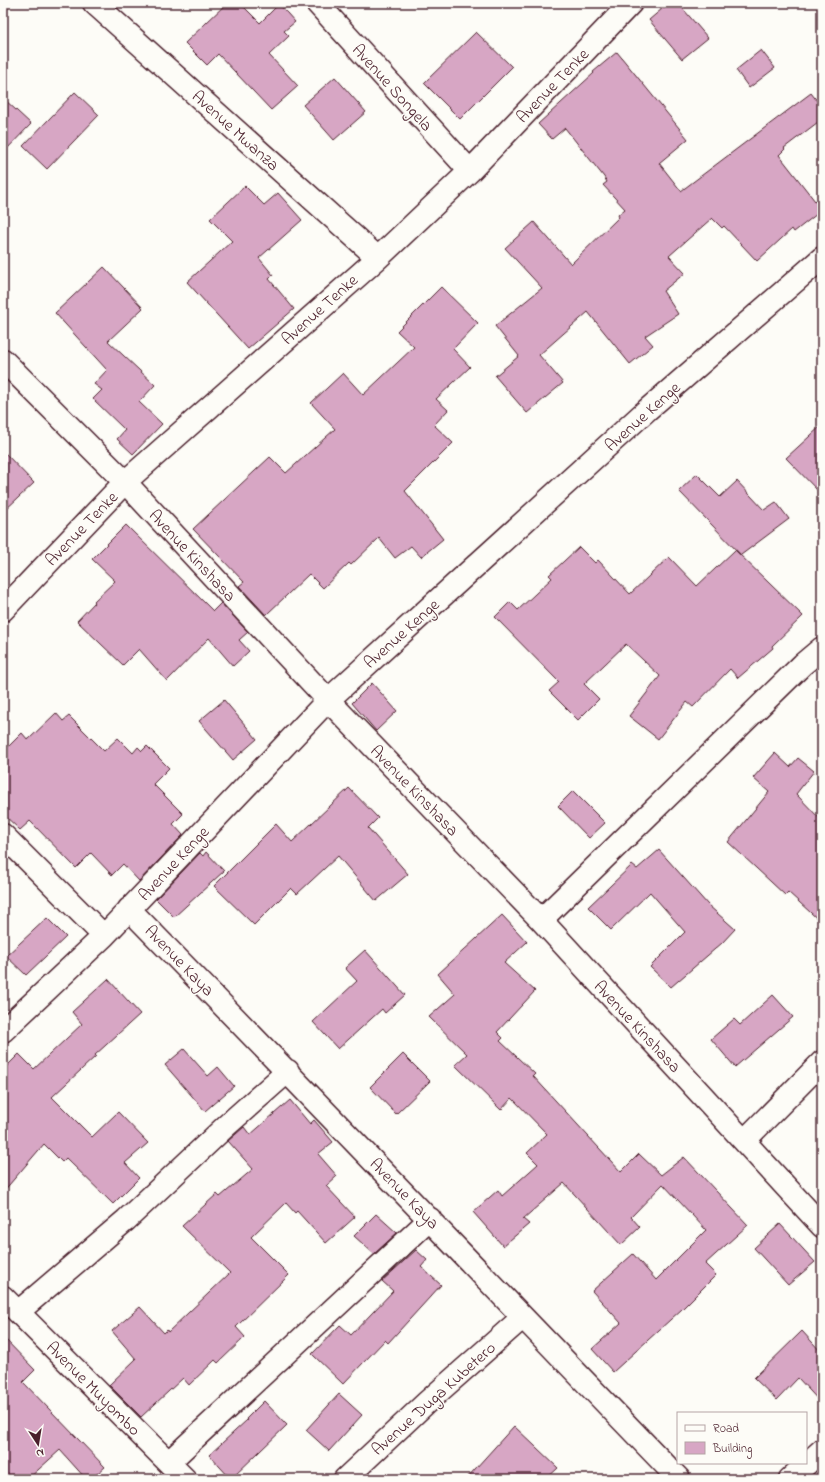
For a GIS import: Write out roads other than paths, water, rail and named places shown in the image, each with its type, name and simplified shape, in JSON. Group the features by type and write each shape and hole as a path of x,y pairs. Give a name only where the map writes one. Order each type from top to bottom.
{"street":[{"name":"Avenue Mwanza","path":"94,3 378,258"},
{"name":"Avenue Songela","path":"317,3 470,171"},
{"name":"Avenue Tenke","path":"3,610 125,482 378,258 470,171 631,3"},
{"name":"Avenue Kenge","path":"3,1031 104,936 328,700 647,410 822,258"},
{"name":"Avenue Kinshasa","path":"3,360 125,482 328,700 541,920 822,1226"},
{"path":"541,920 792,675 822,648"},
{"path":"3,835 104,936"},
{"name":"Avenue Kaya","path":"129,909 288,1070 522,1318 679,1479"},
{"path":"744,1141 822,1062"},
{"path":"18,1312 126,1220 288,1070"},
{"path":"169,1462 430,1219"},
{"name":"Avenue Muyombo","path":"3,1297 185,1479"},
{"name":"Avenue Duga Kubetero","path":"345,1479 426,1403 522,1318"},
{"path":"807,1464 822,1450"},
{"path":"790,1479 807,1464"}]}
